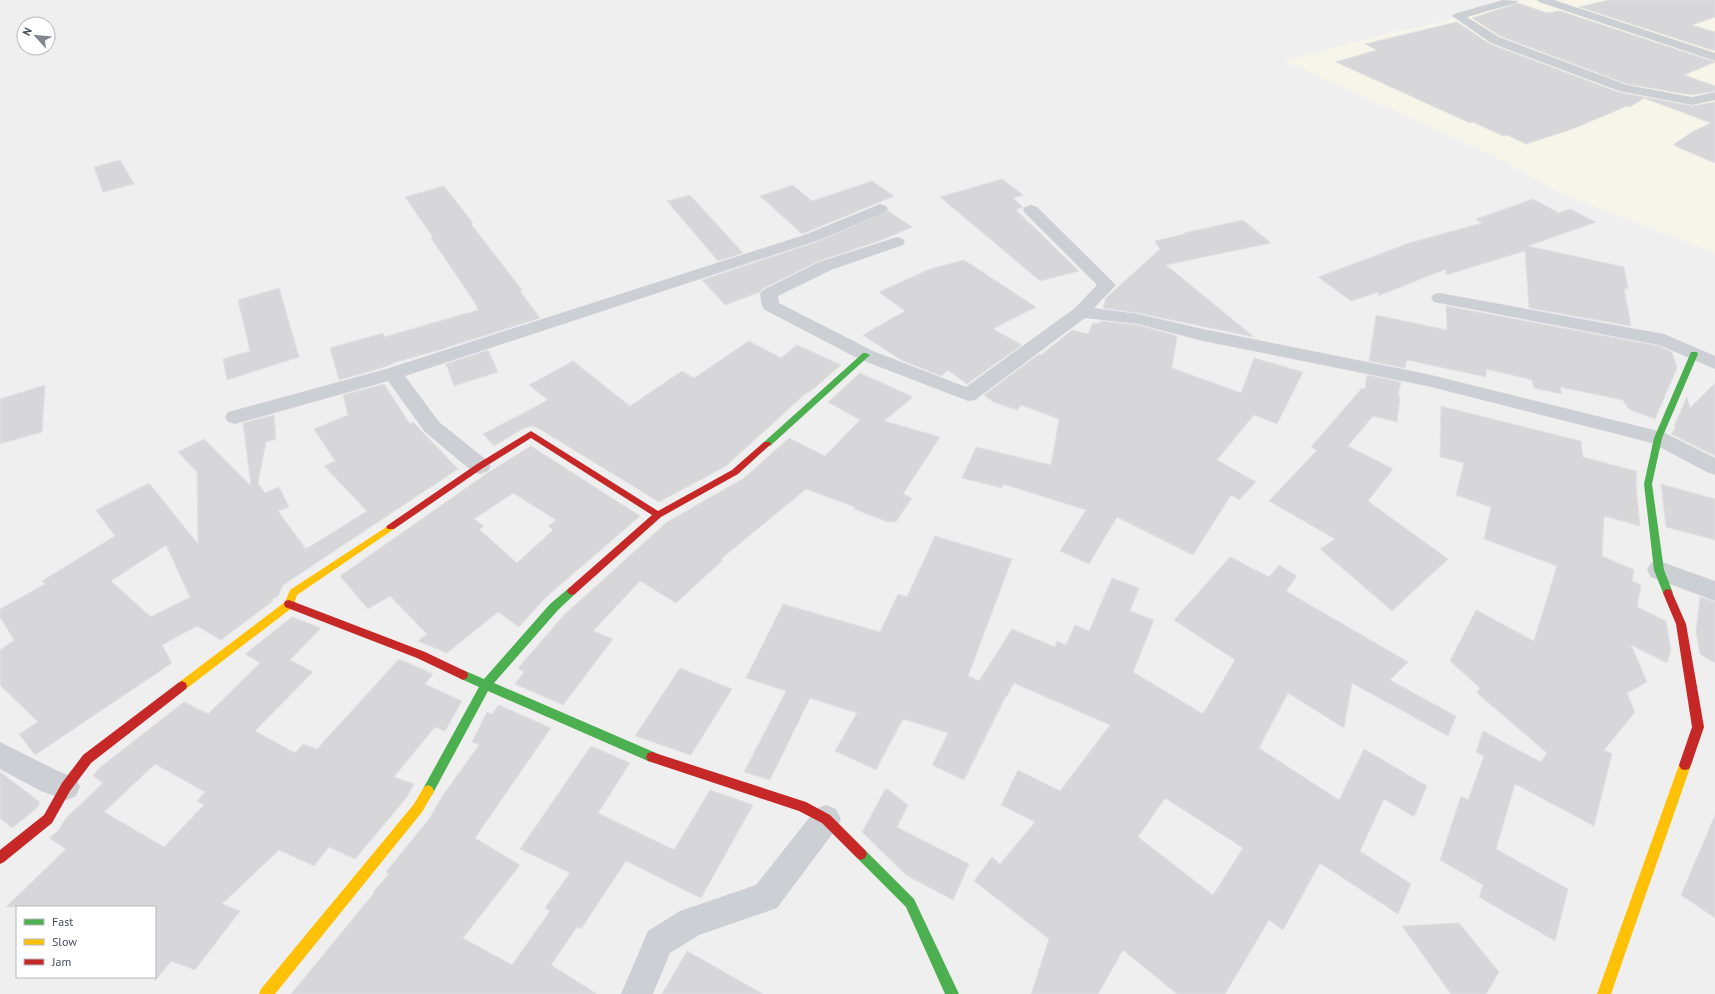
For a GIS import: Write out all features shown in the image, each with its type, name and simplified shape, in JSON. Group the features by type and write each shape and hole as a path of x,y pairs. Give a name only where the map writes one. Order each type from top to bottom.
{"street":[{"path":"1543,0 1715,57"},
{"path":"1512,1 1458,16 1495,40 1624,88 1692,101 1715,96"},
{"path":"235,417 394,373 813,236 880,209"},
{"path":"897,242 825,266 769,294 772,306 866,355 968,395 1081,312 1107,285 1031,210"},
{"path":"1440,298 1664,340 1715,363"},
{"path":"1081,312 1138,319 1203,335 1427,380 1658,438 1715,467"},
{"path":"1604,994 1698,727 1681,624 1659,570 1648,484 1658,438 1694,354"},
{"path":"266,994 418,808 446,760 486,685 554,607 658,515 735,472 866,355"},
{"path":"394,373 432,427 480,466"},
{"path":"0,858 48,819 66,787 87,759 288,604 293,593 480,466 531,434 658,515"},
{"path":"1659,570 1715,591"},
{"path":"288,604 421,655 643,754 802,806 826,819 910,903 952,994"},
{"path":"0,756 51,782 66,787"},
{"path":"637,994 659,942 691,922 766,897 826,819"}],"shaded area":[{"path":"1506,0 1715,0 1715,253 1562,194 1492,155 1285,61 1396,31 1443,22"}],"building":[{"path":"1609,0 1715,0 1715,17 1692,25 1715,32 1715,51 1579,7"},
{"path":"1518,3 1547,13 1560,11 1715,62 1684,75 1715,86 1715,91 1692,95 1627,84 1500,36 1472,18"},
{"path":"1457,22 1490,44 1618,92 1692,106 1715,102 1715,163 1673,145 1692,132 1711,123 1644,98 1630,107 1627,106 1572,129 1526,144 1507,135 1503,136 1473,122 1470,123 1336,62 1377,50 1365,44"},
{"path":"120,160 134,184 103,192 94,167"},
{"path":"1002,179 1023,195 1013,198 1023,207 1016,210 1079,271 1040,281 940,197"},
{"path":"872,181 894,196 802,234 760,196 793,185 812,201"},
{"path":"444,186 473,223 471,224 522,290 520,291 540,318 339,380 330,348 383,333 384,337 478,310 477,306 431,238 433,237 405,197"},
{"path":"690,195 743,253 718,261 667,201"},
{"path":"1533,199 1559,213 1570,209 1596,222 1528,246 1624,267 1628,289 1624,288 1631,326 1529,308 1525,251 1446,275 1446,269 1378,296 1379,292 1351,301 1318,277 1409,243 1482,223 1476,219"},
{"path":"888,211 912,227 879,241 819,261 762,289 760,292 725,305 702,280 819,241"},
{"path":"1243,220 1271,243 1166,265 1254,337 1138,313 1103,308 1106,298 1160,249 1155,241"},
{"path":"964,260 1036,307 993,329 1022,345 967,384 948,370 941,376 901,360 863,335 905,311 879,292 930,269"},
{"path":"279,288 299,357 227,380 223,359 250,351 238,300"},
{"path":"1446,306 1659,346 1672,352 1677,368 1655,419 1633,411 1627,407 1623,400 1560,387 1562,394 1534,388 1532,380 1486,369 1486,377 1407,360 1405,368 1369,361 1376,315 1447,330"},
{"path":"1100,321 1138,325 1177,336 1172,368 1241,393 1254,358 1303,372 1277,424 1254,415 1217,460 1256,482 1239,500 1231,495 1193,555 1117,517 1089,564 1060,551 1086,510 1003,484 1002,488 962,478 976,447 1051,465 1059,419 1021,405 1017,410 993,402 984,395 1039,354 1041,355 1072,330 1088,334 1093,323 1099,324"},
{"path":"749,341 781,358 797,345 841,365 811,391 805,394 726,466 659,502 538,428 531,426 524,428 494,446 483,434 548,400 529,385 573,361 630,406 682,371 694,378"},
{"path":"488,350 498,372 454,386 446,364"},
{"path":"860,373 913,397 884,421 940,437 903,494 912,498 896,522 888,522 854,509 855,507 806,489 721,559 723,560 676,603 640,581 593,631 613,639 563,705 515,684 524,672 518,668 564,615 667,522 744,478 789,438 825,456 860,420 828,402"},
{"path":"1367,375 1401,382 1398,395 1400,396 1397,422 1373,416 1348,446 1393,469 1368,501 1448,559 1392,611 1320,549 1335,539 1269,501 1317,450 1311,447 1362,388 1365,389"},
{"path":"1715,383 1715,456 1671,434 1676,427 1674,426 1687,397 1690,408"},
{"path":"384,384 410,424 413,422 458,469 283,585 278,596 271,600 273,601 221,640 197,626 162,645 172,663 35,755 19,734 38,722 0,685 0,650 14,640 0,617 0,609 45,584 42,581 115,536 96,510 149,483 198,544 197,472 178,452 204,439 251,486 243,423 274,415 276,439 266,442 258,483 265,493 279,487 289,507 278,511 306,549 367,511 324,466 335,461 314,429 348,415 343,395","holes":["166,545 190,597 151,617 111,581"]},
{"path":"45,385 42,432 0,444 0,399"},
{"path":"1441,406 1581,441 1583,457 1636,471 1640,526 1604,516 1602,556 1634,570 1632,581 1641,585 1637,607 1666,621 1671,650 1667,663 1631,645 1647,682 1627,693 1635,712 1604,750 1612,754 1594,826 1515,784 1496,849 1568,889 1555,941 1479,897 1483,885 1440,860 1461,796 1468,800 1484,756 1476,752 1483,731 1541,762 1547,753 1477,693 1480,688 1450,661 1476,610 1534,641 1557,566 1484,539 1491,507 1456,495 1464,463 1440,457"},
{"path":"531,446 640,516 544,599 519,627 498,612 447,653 418,641 427,634 390,596 368,609 340,576 489,472","holes":["513,493 556,520 548,526 553,530 517,563 479,529 484,526 474,519"]},
{"path":"1661,484 1715,499 1715,540 1666,527"},
{"path":"935,536 1012,559 968,676 979,681 1012,629 1055,647 1057,641 1066,645 1075,625 1089,631 1112,578 1139,588 1130,611 1154,620 1133,672 1203,714 1235,660 1174,620 1230,557 1269,577 1279,565 1297,576 1286,591 1408,662 1390,680 1456,716 1448,736 1352,683 1344,728 1288,693 1259,748 1339,800 1364,749 1427,786 1414,817 1384,799 1360,851 1411,884 1398,914 1320,863 1283,930 1269,920 1225,994 1177,994 1123,950 1098,994 1031,994 1049,939 974,881 992,857 1000,864 1035,822 1001,805 1018,770 1060,791 1110,725 1014,683 964,780 932,765 948,733 903,719 876,770 835,751 857,713 810,698 770,780 744,772 786,691 746,678 783,604 880,632 898,594 907,597","holes":["1165,798 1243,848 1213,895 1138,837"]},
{"path":"1700,597 1715,602 1715,663 1700,654 1696,631"},
{"path":"292,617 321,628 290,660 313,672 255,731 295,753 303,744 317,749 399,659 433,674 425,684 462,701 445,731 435,727 394,777 414,784 407,797 355,859 329,847 314,866 279,850 222,904 240,911 195,970 171,961 155,981 156,906 6,907 66,849 49,838 59,830 66,818 103,783 93,776 98,769 184,702 208,714 260,663 245,654","holes":["155,764 205,792 197,801 204,805 164,847 104,812"]},
{"path":"680,668 732,689 691,755 635,736"},
{"path":"499,705 551,728 475,838 520,865 463,938 512,965 550,911 545,908 570,873 520,849 591,746 630,763 598,813 674,850 710,790 753,805 701,898 626,861 581,929 577,927 551,965 597,994 291,994 389,874 386,872 429,819 443,795 479,745 472,742 487,712 492,714"},
{"path":"0,772 40,802 37,808 12,828 0,818"},
{"path":"886,788 908,805 897,827 969,864 953,900 906,875 862,832"},
{"path":"1715,815 1715,918 1681,895"},
{"path":"1459,923 1499,972 1486,994 1451,994 1402,926"},
{"path":"687,951 763,994 662,994"}],"traffic: fast":[{"path":"1668,593 1659,570 1648,484 1658,438 1694,354"},
{"path":"767,444 866,355"},
{"path":"428,791 486,685 554,607 572,591"},
{"path":"463,675 652,757"},
{"path":"861,854 910,903 952,994"}],"traffic: slow":[{"path":"182,686 289,604 293,593 391,527"},
{"path":"1604,994 1685,765"},
{"path":"266,994 418,808 428,791"}],"traffic: jam":[{"path":"391,527 480,466 531,434 658,515"},
{"path":"572,591 658,515 735,472 767,444"},
{"path":"1668,593 1681,624 1698,727 1685,765"},
{"path":"289,604 421,655 463,675"},
{"path":"0,858 48,819 66,787 87,759 182,686"},
{"path":"652,757 802,806 826,819 861,854"}]}
